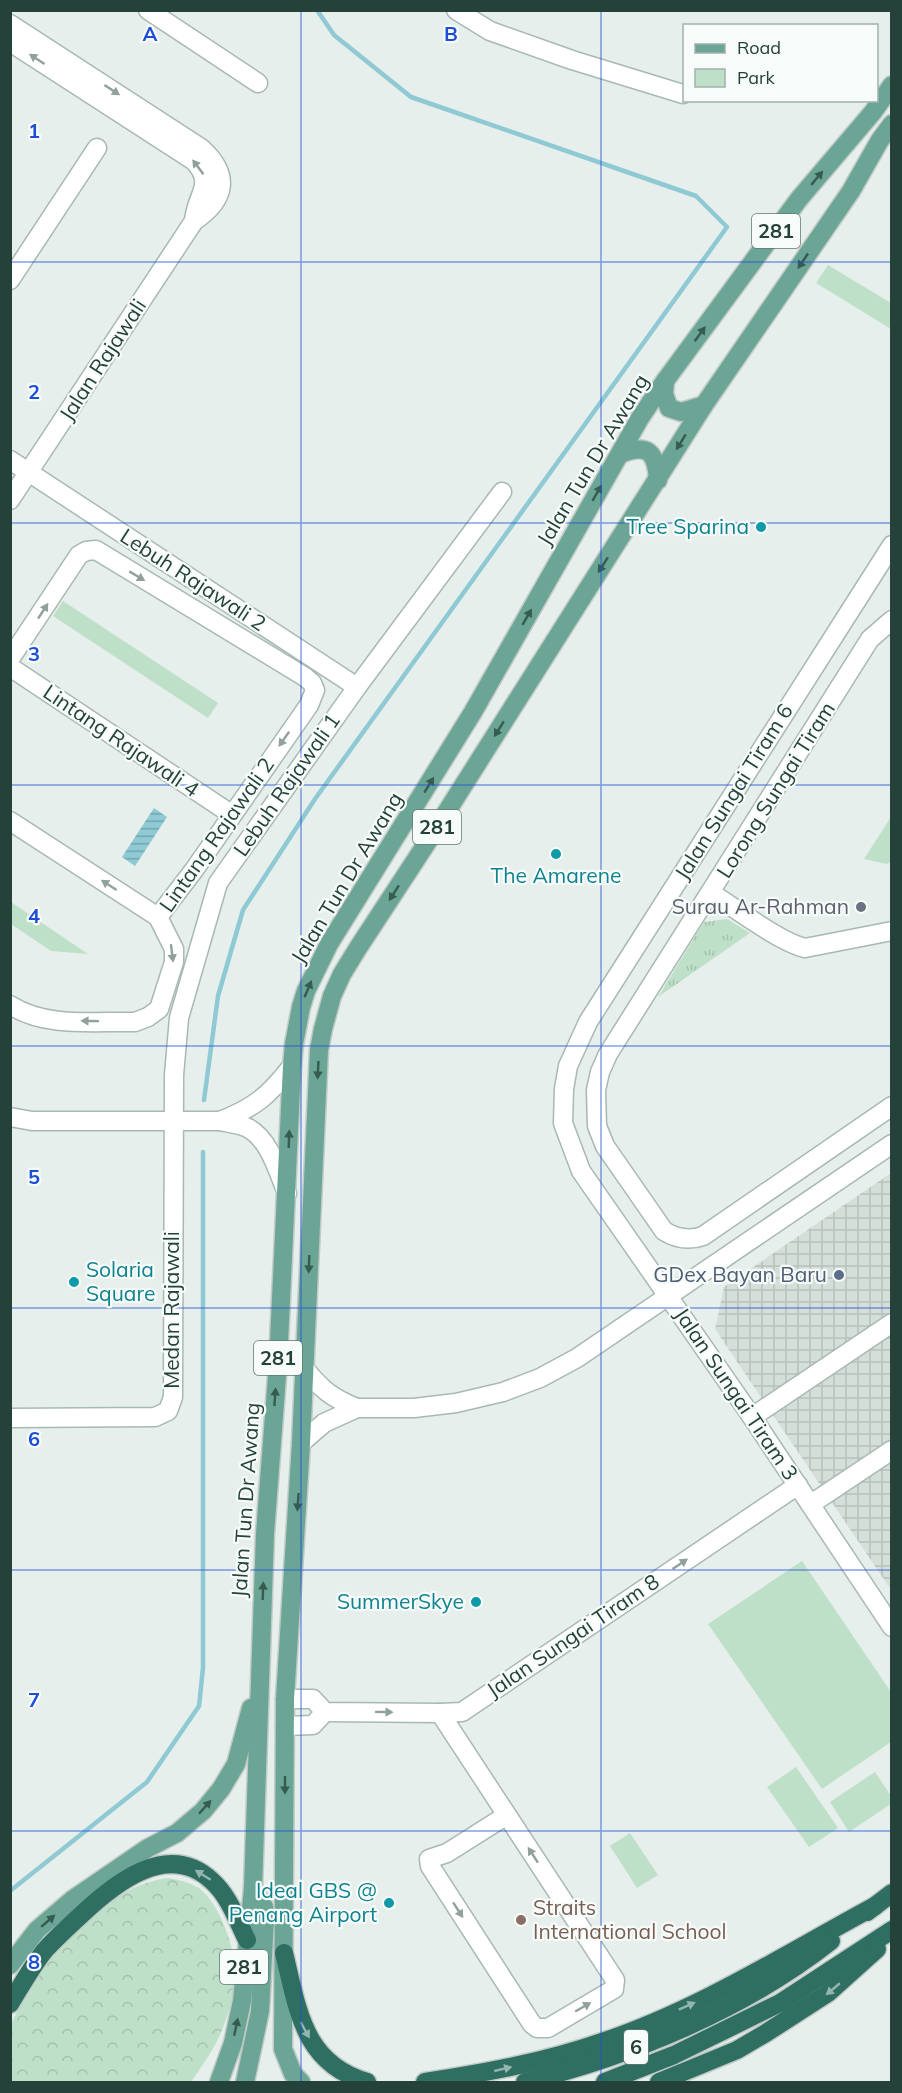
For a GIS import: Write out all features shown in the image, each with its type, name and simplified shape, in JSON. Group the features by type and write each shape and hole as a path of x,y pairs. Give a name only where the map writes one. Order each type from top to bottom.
{"highway":[{"path":"10,2004 45,1951 74,1922 117,1885 138,1872 157,1866 177,1863 199,1871 213,1881 225,1896 247,1940"},
{"name":"6","path":"525,2082 564,2073 607,2059 743,2000 825,1946 891,1893"},
{"path":"425,2082 500,2070 602,2042 694,2004 875,1906"},
{"name":"6","path":"605,2082 674,2055 780,2003 891,1930"},
{"path":"659,2082 737,2049 766,2033 828,1993 891,1935"},
{"path":"284,1953 300,2021 317,2050 331,2066 348,2077 367,2082"}],"main road":[{"name":"Jalan Tun Dr Awang","path":"219,2082 233,2043 242,2001 253,1888 265,1534 278,1363 292,1066 294,1044 306,991 329,944 467,722 620,454 665,381 799,199 873,112 891,85"},
{"name":"281","path":"295,2080 283,2049 285,1699 302,1443 319,1050 332,996 358,948 704,405 851,191 891,124"},
{"path":"665,381 664,394 669,408 681,412 704,405"},
{"path":"620,454 634,449 647,451 653,455 658,480"},
{"path":"10,1965 37,1930 72,1900 148,1848 177,1833 203,1811 221,1789 236,1764 248,1723 261,1650"},
{"path":"245,2082 260,2011 265,1919 264,1907 253,1888"}],"street":[{"path":"148,10 258,83"},
{"path":"456,10 490,31 572,60 683,94"},
{"name":"Jalan Rajawali","path":"10,24 201,147 219,167 221,182 220,193 208,212 195,221 10,500"},
{"name":"Jalan Rajawali","path":"10,42 194,161 202,170 206,182 195,207 195,221"},
{"path":"10,280 97,148"},
{"name":"Lebuh Rajawali 2","path":"10,460 357,687"},
{"name":"Lebuh Rajawali 1","path":"173,1122 179,1018 218,883 357,687 502,492"},
{"name":"Jalan Sungai Tiram 6","path":"669,1295 581,1171 563,1123 564,1089 568,1066 588,1022 891,545"},
{"name":"Lintang Rajawali 2","path":"10,659 79,555 86,551 96,550 305,677 312,682 315,690 309,705 194,870 158,917 174,949 174,962 159,1009 135,1022 48,1020 20,1011 10,1005"},
{"name":"Lorong Sungai Tiram","path":"891,620 870,639 608,1054 600,1072 596,1090 597,1126 604,1146 664,1231 675,1238 684,1239 703,1236 891,1106"},
{"name":"Lintang Rajawali 4","path":"10,667 231,814"},
{"path":"10,821 158,917"},
{"path":"194,870 218,883"},
{"path":"711,893 798,946 812,947 891,931"},
{"path":"220,1121 255,1104 271,1092 292,1066"},
{"path":"10,1117 32,1121 220,1121 249,1129 264,1143 273,1158 287,1193"},
{"name":"Medan Rajawali","path":"10,1418 155,1418 168,1411 173,1397 173,1122"},
{"name":"Jalan Sungai Tiram 3","path":"891,1144 669,1295 753,1417 891,1627"},
{"path":"305,1369 326,1393 336,1400 357,1408 414,1408 456,1403 502,1392 540,1378 577,1358 669,1295"},
{"path":"753,1417 891,1323"},
{"path":"302,1443 324,1423 357,1408"},
{"path":"811,1504 891,1450"},
{"name":"Jalan Sungai Tiram 8","path":"285,1699 313,1699 325,1712 462,1712 798,1485"},
{"name":"Jalan Sungai Tiram 8","path":"285,1726 313,1725 325,1712"},
{"path":"440,1713 507,1815 615,1980 614,1989 548,2028 537,2028 532,2024 430,1866 429,1859 447,1853 507,1815"}],"shaded area":[{"path":"891,1173 891,1590 715,1329 724,1287"}],"green space":[{"path":"828,265 891,303 891,329 816,283"},
{"path":"63,601 218,703 208,718 53,616"},
{"path":"891,817 891,861 887,864 864,859"},
{"path":"11,902 88,954 51,951 11,924"},
{"path":"727,919 750,933 658,997 704,922"},
{"path":"802,1561 891,1692 891,1742 822,1789 708,1624"},
{"path":"796,1767 838,1828 809,1847 767,1787"},
{"path":"875,1772 891,1796 891,1804 849,1832 830,1802"},
{"path":"630,1833 658,1875 637,1888 610,1846"},
{"path":"168,1878 191,1884 206,1895 224,1926 234,1962 232,1997 222,2030 215,2046 191,2082 11,2082 12,2024 22,2002 48,1962 64,1942 103,1907 124,1893 146,1883"}],"water":[{"path":"154,808 167,817 135,866 122,857"}],"waterway":[{"path":"204,1100 218,996 243,910 315,799 727,227 696,196 411,97 334,35 317,10"},
{"path":"10,1891 147,1782 199,1706 203,1668 203,1152"}],"place":[{"name":"Tree Sparina","path":"761,527"},
{"name":"The Amarene","path":"556,854"},
{"name":"Surau Ar-Rahman","path":"861,907"},
{"name":"GDex Bayan Baru","path":"839,1275"},
{"name":"Solaria Square","path":"74,1282"},
{"name":"SummerSkye","path":"476,1602"},
{"name":"Ideal GBS @ Penang Airport","path":"389,1903"},
{"name":"Straits International School","path":"521,1920"}]}
